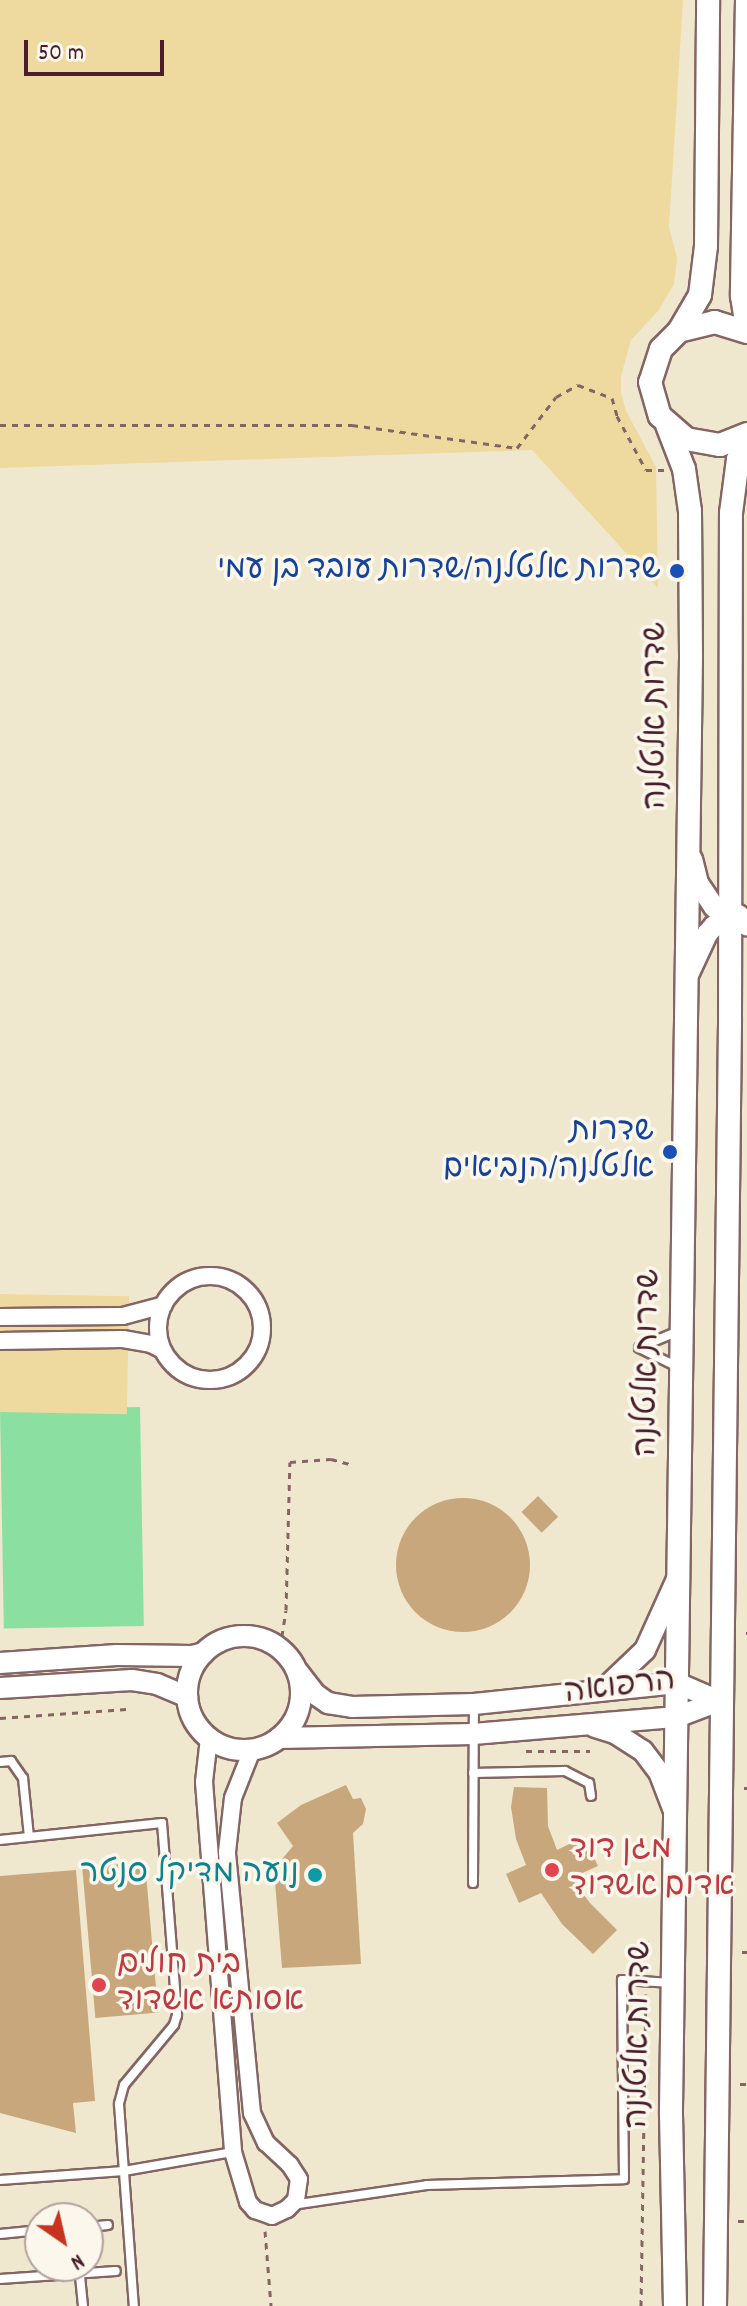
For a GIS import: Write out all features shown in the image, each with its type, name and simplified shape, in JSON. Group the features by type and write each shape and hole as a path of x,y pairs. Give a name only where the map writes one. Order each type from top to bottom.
{"main road":[{"path":"679,331 700,295 706,246 708,0"},
{"path":"747,0 742,296 747,326"},
{"path":"679,331 715,322 747,332"},
{"name":"שדרות אלטלנה","path":"675,2306 673,1983 689,848 690,511 684,469 651,394 652,371 661,349 679,331"},
{"path":"667,425 686,439 708,445 732,442 747,436"},
{"path":"715,2306 719,1701 730,1019 741,918 728,835 731,513 737,463 747,436"},
{"path":"728,835 747,871"},
{"path":"730,1019 747,966"}],"street":[{"path":"689,848 705,896 741,918"},
{"path":"687,976 707,934 741,918"},
{"path":"207,1277 228,1279 250,1295 257,1305 262,1330 255,1354 236,1373 224,1378 198,1379 185,1374 163,1350 158,1327 164,1305 186,1282 207,1277"},
{"path":"0,1317 123,1316 164,1305"},
{"path":"0,1341 123,1339 163,1350"},
{"path":"603,1690 645,1650 679,1577"},
{"path":"0,1663 117,1655 192,1656 204,1653 224,1640 247,1636 280,1648 298,1672 299,1708 292,1725 279,1738 252,1750 222,1746 209,1738 190,1713 187,1697 188,1681 204,1653"},
{"name":"הרפואה","path":"298,1672 315,1694 328,1703 352,1707 474,1704 677,1683 719,1701"},
{"path":"0,1688 132,1680 157,1684 187,1697"},
{"name":"הרפואה","path":"279,1738 473,1734 677,1717 719,1701"},
{"path":"587,1724 615,1733 643,1751 659,1772 676,1814"},
{"path":"209,1738 204,1782 233,2152 242,2191 255,2210 272,2216 291,2205 299,2188 295,2172 266,2143 252,2113 227,1852 233,1798 252,1750"}],"lane":[{"path":"682,1329 639,1348 682,1369"},
{"path":"473,1883 474,1704"},
{"path":"0,1762 11,1761 23,1778 29,1837"},
{"path":"473,1773 565,1771 589,1783 591,1796"},
{"path":"0,1840 162,1823 177,2015 174,2025 124,2085 120,2095 134,2306"},
{"path":"291,2205 427,2185 624,2179 622,1980 673,1983"},
{"path":"0,2180 124,2171 233,2152"},
{"path":"104,2225 108,2225"},
{"path":"0,2234 24,2232"},
{"path":"104,2271 116,2271"},
{"path":"0,2279 24,2276"},
{"path":"80,2282 83,2306"}],"path":[{"path":"0,425 352,425 517,448 556,397 578,385 612,398 617,416 646,470 684,469"},
{"path":"280,1648 286,1610 290,1462 331,1459 353,1465"},
{"path":"0,1718 127,1709"},
{"path":"511,1751 590,1751"},
{"path":"641,2306 647,1936"},
{"path":"740,2084 747,2084"},
{"path":"264,2215 271,2306"},
{"path":"738,2221 747,2221"}],"green space":[{"path":"140,1407 144,1626 4,1628 0,1409"}],"sand":[{"path":"0,0 683,0 669,227 677,258 674,284 659,310 631,340 621,376 621,393 626,411 656,467 658,588 532,450 0,468"},
{"path":"0,1294 129,1296 127,1414 0,1412"}],"building":[{"path":"538,1496 558,1517 542,1533 521,1512"},
{"path":"463,1498 488,1504 510,1518 524,1540 530,1565 524,1590 510,1612 488,1626 463,1632 438,1626 416,1612 402,1590 396,1565 402,1540 416,1518 438,1504"},
{"name":"נועה מדיקל סנטר","path":"346,1785 353,1799 361,1798 366,1809 363,1824 353,1833 361,1964 282,1968 275,1882 278,1864 293,1846 277,1823 301,1805"},
{"name":"מגן דוד אדום אשדוד","path":"514,1787 547,1788 548,1826 557,1850 584,1837 598,1866 571,1878 617,1930 593,1954 562,1924 541,1893 519,1903 506,1874 526,1865 516,1839 511,1807"},
{"path":"145,1862 158,2012 95,2018 82,1867"},
{"path":"76,1870 95,2101 73,2103 76,2133 0,2113 0,1876"}],"place":[{"name":"שדרות אלטלנה/שדרות עובד בן עמי","path":"677,571"},
{"name":"שדרות אלטלנה/הנביאים","path":"670,1152"},
{"name":"מגן דוד אדום אשדוד","path":"552,1870"},
{"name":"נועה מדיקל סנטר","path":"315,1875"},
{"name":"בית חולים אסותא אשדוד","path":"99,1985"}]}
